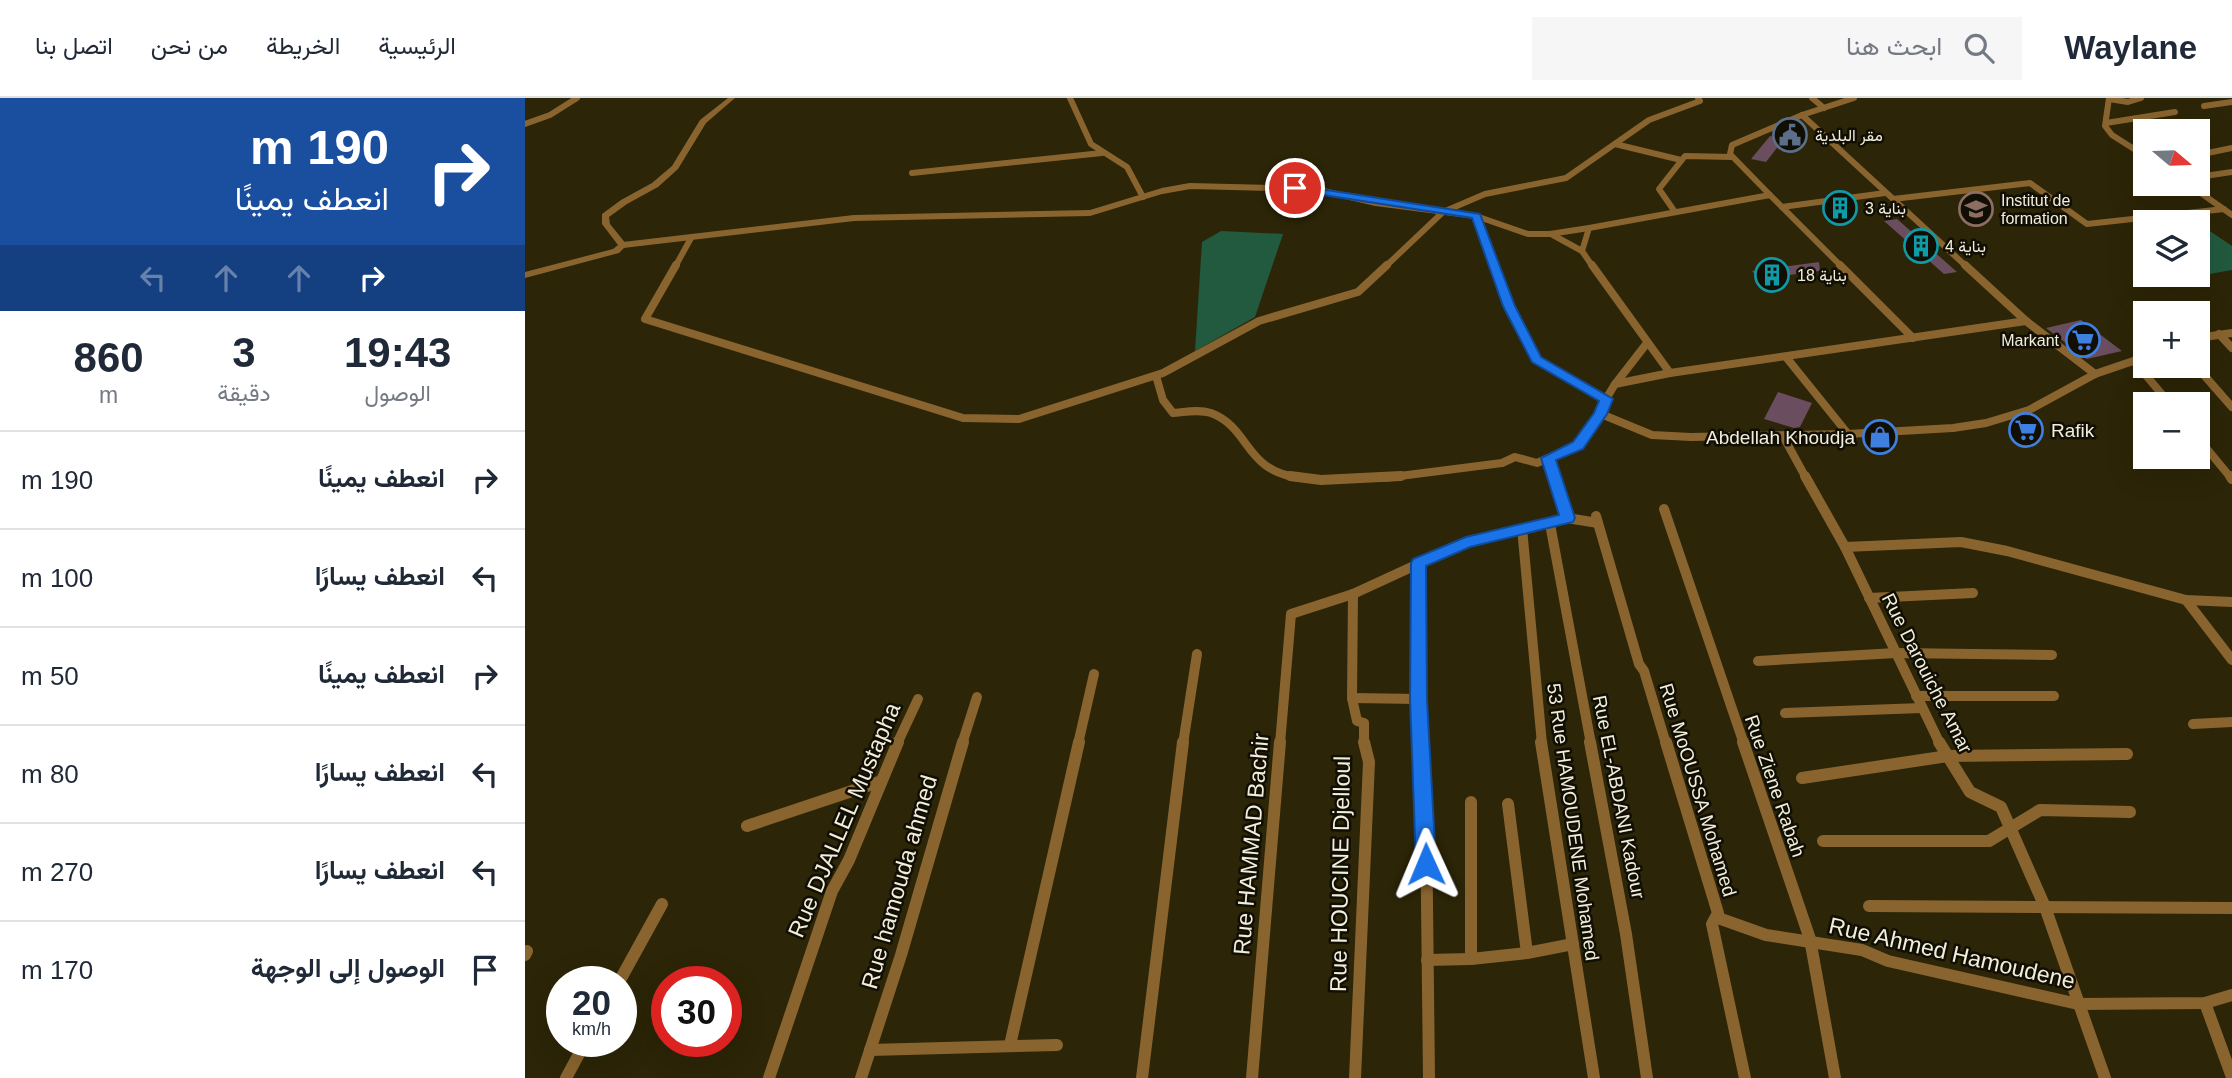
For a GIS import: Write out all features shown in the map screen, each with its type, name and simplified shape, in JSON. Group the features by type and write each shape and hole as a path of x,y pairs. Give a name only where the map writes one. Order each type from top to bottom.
{"street":[{"path":"525,124 543,118 577,98"},
{"path":"622,246 606,224 605,216 655,185 675,167 703,122 731,98"},
{"path":"1070,98 1091,144 1127,167 1143,197"},
{"path":"691,238 645,319 963,418 1019,419 1156,376 1259,321 1358,292 1443,212 1485,194 1566,178 1649,120 1700,101 1698,98"},
{"path":"1812,98 1824,108"},
{"path":"1854,98 1739,141 1730,149 1733,157 1913,338"},
{"path":"2133,148 2112,135 2105,126 2109,98 2127,102 2141,98"},
{"path":"2204,106 2232,102"},
{"path":"2106,123 2175,112"},
{"path":"1802,116 2026,321 2095,374"},
{"path":"1615,144 1681,160"},
{"path":"2210,153 2232,148"},
{"path":"912,173 1102,153"},
{"path":"1675,212 1658,189 1681,160 1687,156 1733,157"},
{"path":"2210,175 2232,172"},
{"path":"1893,199 2030,183 2087,225 2224,209"},
{"path":"525,275 616,251 622,246 893,216 1090,213 1190,186 1295,188 1476,216 1528,234 1550,234 1589,228 1770,195"},
{"path":"1782,207 1885,193"},
{"path":"2205,196 2232,215"},
{"path":"1476,216 1509,306 1536,359 1606,399"},
{"path":"1582,251 1589,228"},
{"path":"1550,234 1582,251 1670,373"},
{"path":"1615,384 1670,373 2026,321"},
{"path":"2210,336 2232,333"},
{"path":"2219,334 2232,348"},
{"path":"1156,376 1163,400 1173,413 1209,412 1228,423 1254,458 1272,471 1319,480 1391,478 1502,463 1515,457 1537,463 1578,445 1601,414 1615,384 1647,343"},
{"path":"1786,357 1848,434"},
{"path":"1601,414 1652,435 1783,436 1952,428 1986,423 2029,410 2095,374 2133,361"},
{"path":"2148,378 2160,392"},
{"path":"2207,378 2232,407"},
{"name":"Rue Darouiche Amar","path":"1783,436 1845,547 1916,696 1948,756 1970,792 2001,807 2045,907 2105,1078"},
{"path":"2210,452 2232,479"},
{"path":"1353,594 1466,542 1567,518 1548,458"},
{"name":"Rue Ziene Rabah","path":"1664,509 1811,942 1835,1078"},
{"name":"Rue MoOUSSA Mohamed","path":"1567,518 1597,520 1639,664 1644,671 1718,913 1712,923 1745,1078"},
{"name":"Rue EL-ABDANI Kadour","path":"1550,524 1626,934 1647,1078"},
{"name":"53 Rue HAMOUDENE Mohamed","path":"1522,528 1541,740 1594,1078"},
{"path":"1845,547 1961,542 2007,551 2186,600 2232,601"},
{"path":"1419,563 1418,699 1426,816 1429,1078"},
{"path":"1870,598 1973,593"},
{"name":"Rue HAMMAD Bachir","path":"1252,1078 1291,614 1353,594"},
{"name":"Rue HOUCINE Djelloul","path":"1353,594 1352,698 1357,721 1364,723 1364,746 1369,762 1355,1078"},
{"path":"2186,600 2232,660"},
{"path":"1758,661 1896,653 2052,655"},
{"path":"1142,1078 1180,759 1197,654"},
{"path":"1010,1045 1094,674"},
{"path":"1916,696 2054,696"},
{"name":"Rue hamouda ahmed","path":"862,1078 977,697"},
{"path":"1352,698 1418,699"},
{"name":"Rue DJALLEL Mustapha","path":"769,1078 832,891 849,859 879,782 918,699"},
{"path":"1785,713 1922,708"},
{"path":"2193,724 2232,722"},
{"path":"1802,778 1948,756 2127,754"},
{"path":"747,826 879,782"},
{"path":"1471,802 1471,959"},
{"path":"1508,804 1527,953"},
{"path":"1823,841 1989,841 2040,810 2130,812"},
{"path":"628,966 662,904"},
{"path":"1869,906 2232,908"},
{"name":"Rue Ahmed Hamoudene","path":"1721,919 1747,926 1766,935 1862,950 1888,961 2078,1004 2205,1003 2232,995"},
{"path":"1427,960 1527,953 1573,944"},
{"path":"2205,1003 2232,1077"},
{"path":"870,1050 1057,1045"},
{"path":"566,1078 577,1057"}],"green space":[{"path":"1221,231 1283,234 1255,317 1195,351 1202,242"},
{"path":"2210,231 2232,246 2232,270 2210,274"}],"building":[{"path":"1770,136 1784,139 1766,162 1751,159"},
{"name":"بناية 4","path":"1897,219 1957,272 1944,274 1884,221"},
{"name":"بناية 18","path":"1819,262 1820,271 1759,279 1752,271"},
{"name":"Markant","path":"2081,320 2122,351 2087,359 2046,328"},
{"path":"1778,392 1812,403 1800,427 1794,428 1764,419"},
{"name":"Rafik","path":"2025,418 2039,438 2024,438 2013,422"}],"place":[{"name":"مقر البلدية","path":"1790,135"},
{"name":"بناية 3","path":"1840,208"},
{"name":"Institut de formation","path":"1976,209"},
{"name":"بناية 4","path":"1921,246"},
{"name":"بناية 18","path":"1772,275"},
{"name":"Markant","path":"2083,340"},
{"name":"Rafik","path":"2026,430"},
{"name":"Abdellah Khoudja","path":"1880,437"}],"route":[{"path":"1295,188 1476,216 1509,306 1536,359 1606,399 1601,414 1578,445 1548,458 1567,518 1466,542 1419,563 1418,699 1426,816 1426,864"}]}
